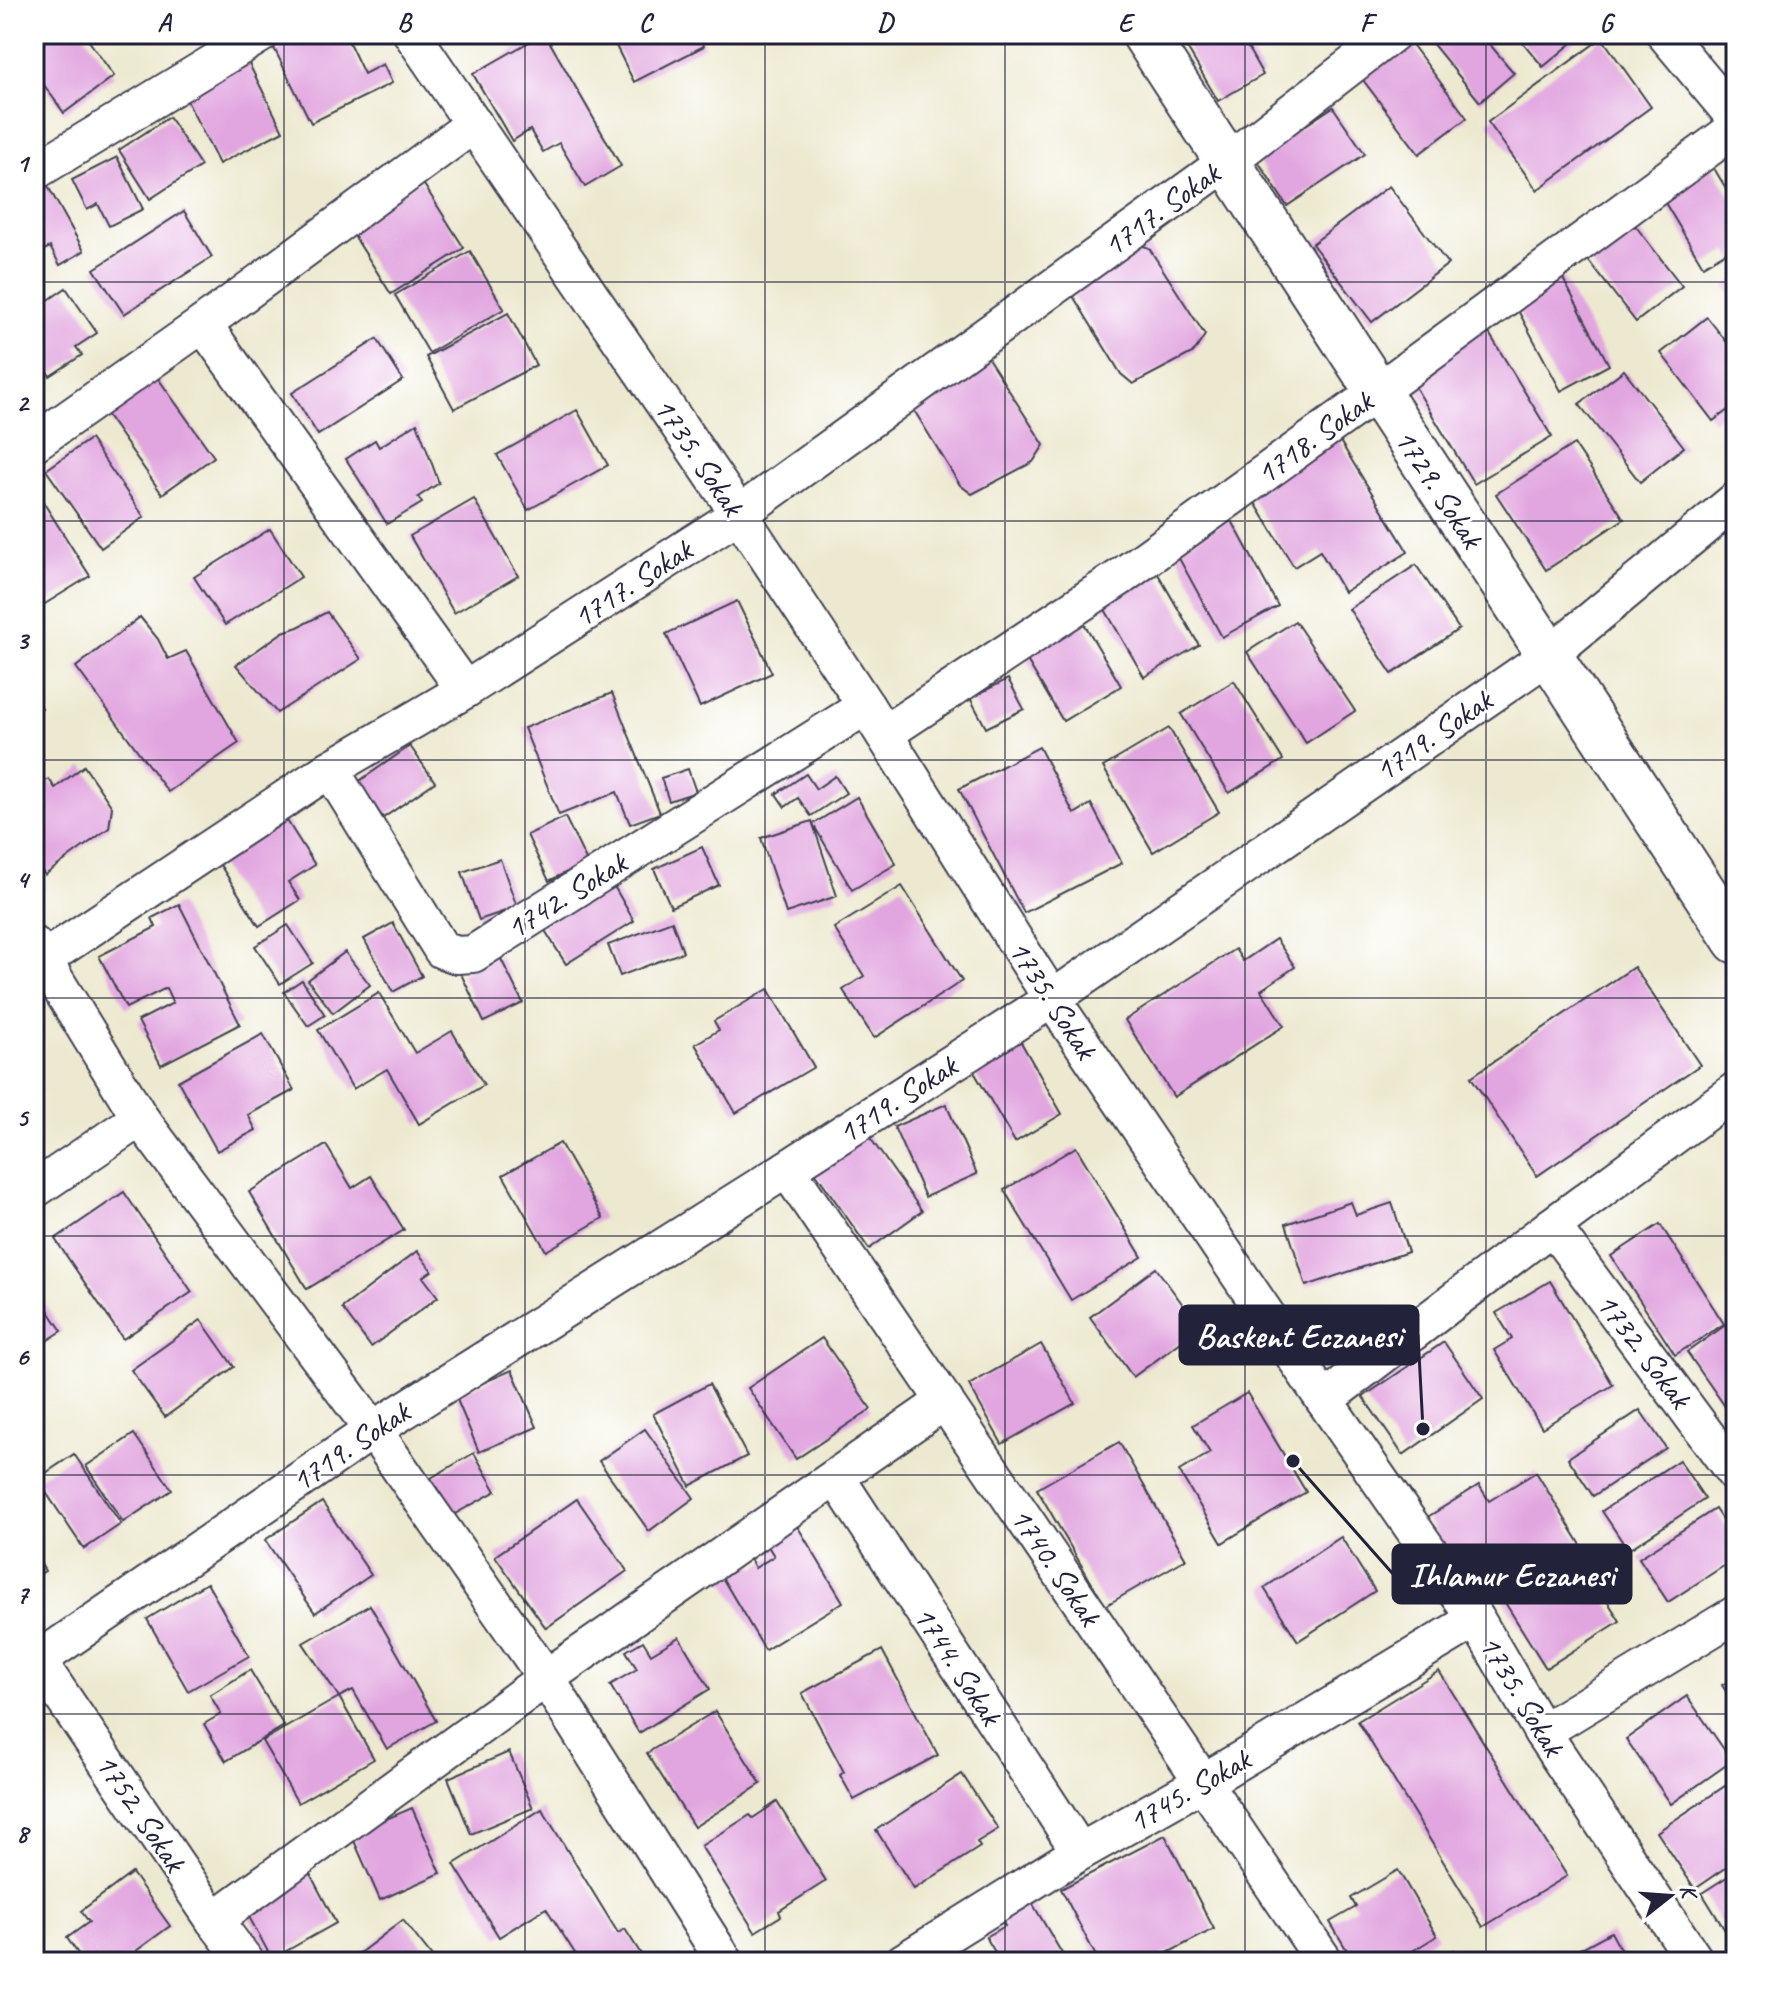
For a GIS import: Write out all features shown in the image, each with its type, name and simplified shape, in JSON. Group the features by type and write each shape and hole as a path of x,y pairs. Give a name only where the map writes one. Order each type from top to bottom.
{"street":[{"path":"34,172 261,34"},
{"name":"1735. Sokak","path":"412,34 739,514 875,720 1052,999 1476,1619 1542,1732 1696,1962"},
{"name":"1729. Sokak","path":"1144,34 1736,941"},
{"name":"1717. Sokak","path":"39,952 330,769 465,690 739,514 1228,161 1392,34"},
{"path":"1665,34 1736,119"},
{"path":"40,426 203,324 474,124"},
{"name":"1718. Sokak","path":"875,720 1122,576 1736,128"},
{"path":"203,324 465,690"},
{"name":"1719. Sokak","path":"36,1662 373,1430 1052,999 1549,655 1736,500"},
{"name":"1742. Sokak","path":"330,769 442,950 457,955 473,954 875,720"},
{"path":"39,952 140,1118 373,1430 546,1678 725,1962"},
{"path":"1324,1400 1736,1090"},
{"path":"34,1190 140,1118"},
{"name":"1740. Sokak","path":"787,1169 1325,1962"},
{"name":"1732. Sokak","path":"1552,1226 1736,1475"},
{"path":"214,1920 546,1678 945,1401"},
{"name":"1744. Sokak","path":"836,1477 1080,1852"},
{"path":"1542,1732 1736,1614"},
{"name":"1745. Sokak","path":"903,1962 1080,1852 1476,1619"},
{"name":"1752. Sokak","path":"36,1662 246,1962"}],"building":[{"path":"34,34 84,34 114,76 64,113 34,71"},
{"path":"298,34 345,34 364,74 383,64 392,83 311,123 273,46"},
{"path":"543,34 621,166 585,187 559,143 543,152 530,130 512,141 473,74"},
{"path":"610,34 698,34 704,46 634,82"},
{"path":"1179,34 1240,34 1263,75 1218,101"},
{"path":"1431,34 1481,34 1514,73 1480,102 1427,37"},
{"path":"1516,34 1583,34 1543,67"},
{"path":"1602,38 1651,107 1537,190 1488,122"},
{"path":"1408,39 1467,118 1419,154 1360,76"},
{"path":"247,60 283,131 219,164 183,93"},
{"path":"1333,107 1365,154 1287,206 1256,158"},
{"path":"169,117 201,166 150,199 119,150"},
{"path":"34,122 42,134 34,140"},
{"path":"117,157 143,209 109,226 98,204 87,210 72,180"},
{"path":"1712,165 1736,205 1736,265 1728,251 1703,266 1661,196"},
{"path":"421,180 464,248 391,294 348,226"},
{"path":"45,181 84,251 60,265 50,247 34,255 34,188"},
{"path":"1389,186 1448,264 1372,322 1312,244"},
{"path":"184,211 212,257 124,314 94,269"},
{"path":"1634,224 1682,286 1636,322 1588,260"},
{"path":"1133,242 1149,248 1205,335 1194,352 1133,384 1121,374 1073,296 1072,281"},
{"path":"470,251 504,309 429,353 395,295"},
{"path":"1561,275 1609,365 1561,391 1513,301"},
{"path":"1736,279 1736,304 1725,286"},
{"path":"66,288 97,333 76,347 82,355 50,376 34,352 34,310"},
{"path":"508,313 536,365 454,409 426,357"},
{"path":"1707,317 1736,354 1736,404 1713,421 1661,353"},
{"path":"1486,328 1552,437 1474,484 1408,375"},
{"path":"377,339 403,380 318,435 292,393"},
{"path":"973,353 988,358 1044,445 1033,462 972,494 960,485 912,407"},
{"path":"1624,370 1684,447 1640,482 1579,404"},
{"path":"155,374 214,457 162,494 104,411"},
{"path":"577,410 608,465 528,510 497,455"},
{"path":"417,423 439,483 418,497 422,503 387,524 346,459 375,440 379,447"},
{"path":"1335,433 1408,552 1344,592 1320,551 1294,567 1246,488"},
{"path":"90,439 144,517 101,548 46,470"},
{"path":"1574,444 1624,519 1546,570 1496,494"},
{"path":"38,494 90,576 40,607 34,598 34,497"},
{"path":"474,499 518,576 454,613 410,536"},
{"path":"1231,519 1278,606 1222,637 1175,551"},
{"path":"270,529 301,577 225,625 194,577"},
{"path":"1416,565 1459,629 1392,674 1349,609"},
{"path":"1154,567 1199,645 1144,677 1099,599"},
{"path":"737,601 772,673 700,707 666,634"},
{"path":"327,612 361,659 277,713 236,665 283,632"},
{"path":"140,617 158,639 168,659 186,651 239,743 168,792 76,667"},
{"path":"1082,620 1121,686 1063,721 1024,655"},
{"path":"1295,621 1355,711 1306,743 1247,652"},
{"path":"1008,679 1024,709 986,728 970,698"},
{"path":"1234,681 1283,760 1229,793 1181,714"},
{"path":"612,693 660,813 630,824 617,792 559,815 524,728"},
{"path":"34,696 42,708 34,713"},
{"path":"1169,728 1219,812 1153,852 1103,767"},
{"path":"410,746 435,782 383,818 358,782"},
{"path":"1039,747 1074,814 1091,804 1122,863 1024,913 959,789"},
{"path":"84,766 112,807 109,828 45,875 34,862 34,786 49,779 55,788"},
{"path":"688,769 696,792 669,801 661,778"},
{"path":"806,774 816,789 835,776 846,793 811,816 798,798 785,807 776,794"},
{"path":"857,797 896,864 852,890 813,824"},
{"path":"284,816 315,865 288,882 300,900 259,926 217,860"},
{"path":"565,817 587,862 549,881 527,835"},
{"path":"812,821 837,896 786,913 761,838"},
{"path":"702,847 719,885 671,907 654,869"},
{"path":"500,859 517,907 479,920 462,872"},
{"path":"611,881 634,921 566,964 541,924"},
{"path":"902,886 962,981 874,1038 843,990 864,976 834,928"},
{"path":"179,904 240,1024 161,1065 138,1021 173,1003 166,988 126,1008 99,956 156,927 152,918"},
{"path":"672,921 683,952 620,976 608,945"},
{"path":"393,923 422,976 393,992 364,939"},
{"path":"288,925 313,963 280,984 255,946"},
{"path":"1276,939 1295,967 1261,990 1284,1026 1174,1097 1125,1020 1235,949 1243,961"},
{"path":"345,952 370,985 333,1013 308,980"},
{"path":"499,955 523,1003 484,1022 461,974"},
{"path":"1634,967 1700,1065 1537,1176 1471,1077"},
{"path":"302,980 325,1015 308,1026 284,992"},
{"path":"768,989 814,1067 736,1113 695,1044 719,1030 714,1021"},
{"path":"379,993 415,1053 452,1031 484,1085 419,1124 387,1069 353,1089 318,1030"},
{"path":"263,1034 294,1090 248,1115 256,1130 217,1151 178,1081"},
{"path":"1018,1037 1062,1114 1015,1142 970,1065"},
{"path":"946,1104 977,1174 925,1197 894,1127"},
{"path":"866,1132 922,1211 869,1249 813,1169"},
{"path":"560,1143 603,1218 546,1251 503,1175"},
{"path":"326,1145 352,1188 371,1176 404,1230 307,1289 249,1192"},
{"path":"1076,1147 1142,1257 1071,1300 1004,1190"},
{"path":"124,1192 192,1292 123,1339 55,1239"},
{"path":"1351,1202 1356,1215 1392,1203 1408,1252 1306,1286 1286,1224"},
{"path":"1660,1224 1724,1324 1675,1355 1611,1256"},
{"path":"417,1251 432,1271 423,1277 438,1297 371,1347 342,1308"},
{"path":"1156,1268 1200,1328 1133,1377 1090,1317"},
{"path":"1550,1281 1613,1385 1542,1428 1494,1350 1512,1339 1496,1313"},
{"path":"34,1289 62,1331 34,1349"},
{"path":"201,1320 234,1367 165,1417 131,1370"},
{"path":"1727,1324 1736,1337 1736,1422 1687,1352"},
{"path":"822,1338 871,1409 796,1459 748,1388"},
{"path":"1444,1342 1483,1399 1403,1455 1363,1397"},
{"path":"1041,1344 1075,1403 1002,1444 969,1385"},
{"path":"512,1370 537,1427 479,1452 455,1395"},
{"path":"709,1384 747,1456 690,1486 653,1414"},
{"path":"1247,1393 1306,1492 1222,1543 1179,1471 1210,1453 1193,1425"},
{"path":"1640,1410 1666,1448 1593,1496 1568,1458"},
{"path":"645,1429 694,1498 649,1531 599,1461"},
{"path":"134,1434 172,1490 123,1522 86,1466"},
{"path":"1119,1442 1186,1559 1105,1606 1037,1489"},
{"path":"474,1453 496,1491 453,1515 431,1478"},
{"path":"74,1454 121,1524 84,1549 37,1479"},
{"path":"1679,1460 1705,1499 1628,1550 1602,1511"},
{"path":"1536,1472 1581,1545 1534,1574 1520,1551 1483,1574 1472,1555 1455,1565 1426,1518 1479,1485 1489,1501"},
{"path":"577,1499 627,1571 546,1628 495,1556"},
{"path":"322,1502 371,1575 315,1613 265,1540"},
{"path":"1715,1509 1736,1541 1736,1558 1668,1602 1639,1558"},
{"path":"793,1519 843,1602 765,1650 717,1569 746,1551 755,1568 774,1556 763,1538"},
{"path":"1341,1537 1375,1591 1298,1641 1264,1588"},
{"path":"34,1553 45,1571 34,1578"},
{"path":"1577,1554 1620,1621 1546,1668 1504,1601"},
{"path":"207,1583 249,1656 188,1691 147,1619"},
{"path":"370,1605 436,1721 387,1749 353,1690 339,1697 303,1643"},
{"path":"679,1637 710,1689 639,1733 610,1685 637,1669 626,1651 643,1641 651,1654"},
{"path":"882,1650 938,1755 854,1800 840,1775 844,1772 802,1693"},
{"path":"250,1670 284,1726 226,1761 204,1724 221,1714 210,1695"},
{"path":"1439,1671 1567,1876 1483,1927 1358,1721"},
{"path":"1736,1677 1736,1707 1722,1685"},
{"path":"1687,1696 1732,1761 1671,1804 1626,1739"},
{"path":"339,1697 374,1759 298,1803 262,1741"},
{"path":"715,1711 761,1784 694,1827 647,1753"},
{"path":"509,1752 533,1808 471,1834 448,1778"},
{"path":"962,1774 998,1829 977,1842 980,1847 914,1889 876,1830"},
{"path":"1725,1786 1736,1802 1736,1861 1695,1889 1657,1832"},
{"path":"777,1802 826,1881 779,1911 781,1916 755,1932 701,1846"},
{"path":"412,1808 441,1873 380,1900 351,1834"},
{"path":"542,1809 618,1933 625,1929 646,1962 572,1962 578,1958 546,1908 499,1937 454,1864"},
{"path":"1165,1835 1214,1929 1150,1962 1099,1962 1061,1889"},
{"path":"307,1868 336,1923 272,1959 242,1904"},
{"path":"1398,1870 1437,1936 1401,1958 1403,1962 1354,1962 1330,1922 1356,1907 1351,1898"},
{"path":"1736,1871 1736,1948 1702,1893"},
{"path":"132,1873 170,1926 121,1962 84,1962 67,1938 89,1922 81,1911"},
{"path":"1031,1901 1067,1962 1001,1962 986,1937 1005,1926 1001,1919"},
{"path":"403,1920 436,1962 348,1962"},
{"path":"1611,1932 1627,1962 1556,1962"},
{"path":"1454,1950 1461,1962 1431,1962"}],"place":[{"name":"Baskent Eczanesi","path":"1423,1429"},
{"name":"Ihlamur Eczanesi","path":"1293,1461"}]}
